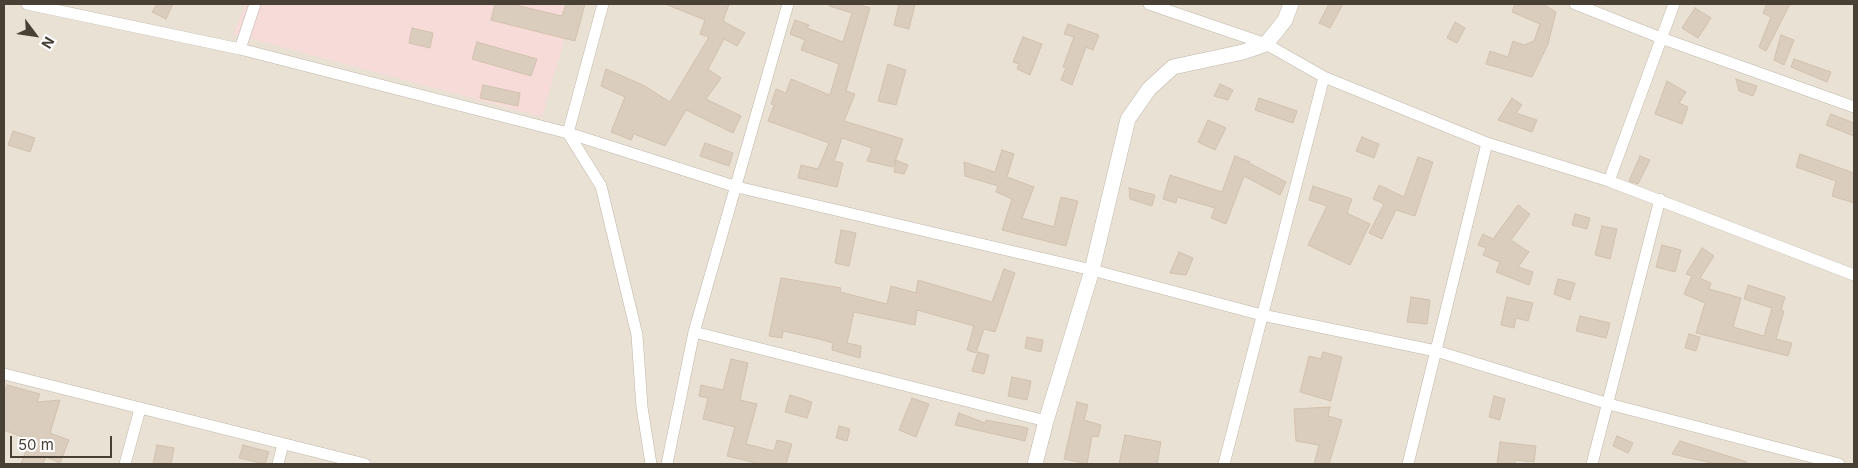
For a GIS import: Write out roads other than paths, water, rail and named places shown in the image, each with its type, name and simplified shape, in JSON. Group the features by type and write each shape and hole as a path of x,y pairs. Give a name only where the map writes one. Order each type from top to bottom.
{"street":[{"path":"27,4 83,9 568,133 737,187 1092,270 1262,315 1436,351 1609,404 1838,464"},
{"path":"240,49 255,4"},
{"path":"603,4 568,133 601,186 638,334 642,407 651,464"},
{"path":"667,464 694,332 788,4"},
{"path":"1149,4 1266,44 1324,77 1487,143 1660,199 1854,275"},
{"path":"1035,464 1046,420 1092,270 1128,120 1149,89 1173,67 1243,52 1266,44 1285,20 1291,4"},
{"path":"1575,4 1662,38 1854,106"},
{"path":"1608,181 1674,4"},
{"path":"1224,464 1324,77"},
{"path":"1408,464 1487,143"},
{"path":"1592,464 1609,404 1660,199"},
{"path":"694,332 1046,420"},
{"path":"4,374 365,464"},
{"path":"124,464 140,409"},
{"path":"278,464 283,444"}]}
